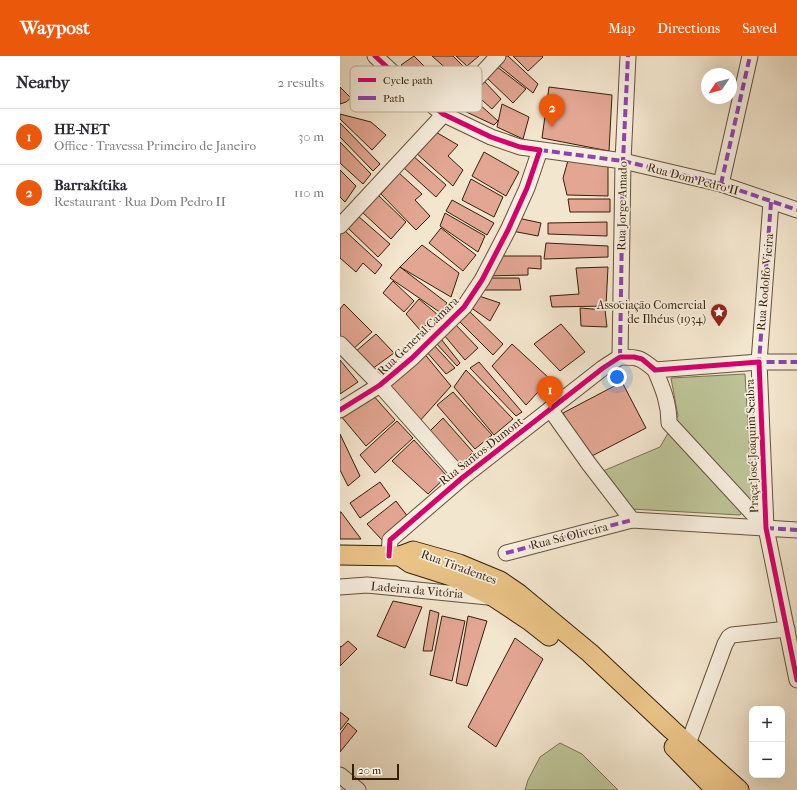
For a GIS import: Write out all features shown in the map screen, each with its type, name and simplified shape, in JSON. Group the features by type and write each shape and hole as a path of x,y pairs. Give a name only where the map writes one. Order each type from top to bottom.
{"main road":[{"name":"Rua Tiradentes","path":"395,556 414,551 424,553 459,564 500,581 519,594 571,646"},
{"path":"340,555 395,556"},
{"name":"Rua Tiradentes","path":"395,556 410,563 451,576 494,597 571,646 590,653 684,749 739,790"},
{"path":"684,749 716,790"}],"street":[{"name":"Rua Dom Pedro II","path":"375,56 386,66"},
{"path":"482,73 498,56"},
{"name":"Rua Jorge Amado","path":"620,357 623,161 628,56"},
{"path":"721,184 750,56"},
{"name":"Rua Dom Pedro II","path":"441,112 491,137 520,147 623,161 721,184 797,210"},
{"path":"340,226 443,114"},
{"name":"Rua General Camara","path":"340,410 380,386 412,358 464,307 472,296 508,230 527,188 540,150"},
{"name":"Rua Rodolfo Vieira","path":"759,362 771,202"},
{"path":"340,344 380,386 462,478"},
{"path":"620,357 634,357 642,359 655,370 665,394 669,411 669,423 766,528 797,680"},
{"name":"Rua Santos Dumont","path":"395,556 390,540 462,478 550,409 620,357"},
{"path":"759,362 797,362"},
{"name":"Praça José Joaquim Seabra","path":"632,520 766,528 759,362 655,370"},
{"path":"550,409 589,464 632,520"},
{"name":"Rua Sá Oliveira","path":"506,553 632,520"},
{"path":"766,528 797,530"},
{"name":"Ladeira da Vitória","path":"340,587 367,585 494,597"},
{"path":"684,749 729,637 732,635 787,629"},
{"path":"340,775 358,790"}],"green space":[{"path":"745,374 752,495 740,515 631,509 603,471 660,447 678,416 671,378"},
{"path":"560,743 582,754 618,790 525,790 528,780 540,757"}],"building":[{"path":"414,56 424,66 402,66 401,65"},
{"path":"432,56 453,56 463,66 443,66"},
{"path":"456,56 479,56 467,66"},
{"path":"504,56 508,56 538,84 533,93 497,64"},
{"path":"513,56 542,56 543,57 528,71"},
{"path":"496,66 526,89 513,103 486,77"},
{"path":"484,81 501,99 492,109 482,100 482,83"},
{"path":"340,87 350,99 340,104"},
{"path":"549,87 612,95 609,151 542,138"},
{"path":"502,104 529,117 523,139 497,127"},
{"path":"482,107 498,121 494,125 466,112 482,112"},
{"path":"340,114 371,122 386,135 372,150 340,119"},
{"path":"340,123 380,164 373,171 340,137"},
{"path":"434,131 458,145 448,156 463,170 453,186 415,152"},
{"path":"340,142 371,174 363,184 340,163"},
{"path":"484,152 519,172 506,196 472,176"},
{"path":"412,155 446,185 436,197 403,167"},
{"path":"569,157 608,163 608,196 567,195 563,178"},
{"path":"340,170 356,186 345,202 340,197"},
{"path":"399,173 422,194 415,200 430,216 416,230 381,194"},
{"path":"471,179 503,197 494,217 462,200"},
{"path":"377,194 406,222 391,239 361,211"},
{"path":"568,199 610,199 610,212 570,212"},
{"path":"452,200 494,223 487,235 446,211"},
{"path":"445,213 485,236 478,252 440,226"},
{"path":"358,216 390,244 378,257 347,227"},
{"path":"513,217 541,223 538,236 512,231"},
{"path":"607,222 607,236 548,234 548,223"},
{"path":"441,228 476,255 463,271 429,243"},
{"path":"344,230 382,265 375,274 363,263 356,272 340,258 340,234"},
{"path":"546,243 608,246 608,257 544,259"},
{"path":"422,245 459,273 451,297 400,267"},
{"path":"498,256 541,256 541,269 528,268 528,275 487,276"},
{"path":"400,267 447,303 441,313 390,278"},
{"path":"608,267 606,306 552,307 550,296 579,294 576,268"},
{"path":"485,278 519,278 521,290 481,290"},
{"path":"393,281 414,301 404,312 383,293"},
{"path":"476,295 500,303 490,321 470,307"},
{"path":"419,299 438,315 420,330 406,314"},
{"path":"344,304 372,332 352,350 340,336 340,309"},
{"path":"580,308 605,310 607,327 581,326"},
{"path":"468,310 503,344 493,355 458,320"},
{"path":"454,323 478,348 465,360 444,335"},
{"path":"561,324 585,352 560,371 534,344"},
{"path":"376,334 394,353 372,369 355,352"},
{"path":"441,339 460,363 457,366 435,342"},
{"path":"432,343 455,368 446,374 425,350"},
{"path":"512,344 550,379 526,405 492,366"},
{"path":"423,352 451,386 418,423 387,386"},
{"path":"340,360 358,382 340,394"},
{"path":"479,362 522,412 516,416 470,368"},
{"path":"466,370 513,419 494,435 454,387"},
{"path":"622,382 646,428 588,458 563,413"},
{"path":"453,392 492,435 475,449 437,405"},
{"path":"372,394 395,420 366,446 340,415"},
{"path":"443,418 473,452 458,468 427,434"},
{"path":"397,421 413,438 375,473 360,455"},
{"path":"340,434 360,476 348,486 340,470"},
{"path":"414,440 447,476 428,494 392,461"},
{"path":"380,482 390,496 360,518 350,503"},
{"path":"396,501 408,517 382,540 367,524"},
{"path":"341,512 361,539 340,539"},
{"path":"393,601 422,607 405,648 377,636"},
{"path":"430,610 439,613 432,651 423,651"},
{"path":"442,616 465,621 452,681 430,675"},
{"path":"468,616 487,621 467,686 456,683"},
{"path":"515,638 543,659 496,747 468,727"},
{"path":"348,641 357,649 340,666 340,646 341,647"},
{"path":"340,712 349,719 340,730"},
{"path":"348,723 357,731 340,752 340,734"}],"marked path":[{"path":"620,357 623,161 628,56"},
{"path":"721,184 750,56"},
{"path":"540,150 623,161 721,184 797,210"},
{"path":"771,202 759,362 797,362"},
{"path":"506,553 632,520"},
{"path":"766,528 797,530"}],"cycle path":[{"path":"375,56 386,66"},
{"path":"340,410 380,385 412,358 464,307 482,280 508,230 527,188 540,150 520,147 491,137 441,112"},
{"path":"389,556 390,540 462,478 603,368 620,357 634,357 642,359 655,370 759,362 766,528 797,680"}],"place":[{"name":"Barrakítika","path":"552,127"},
{"name":"Associação Comercial de Ilhéus (1934)","path":"719,327"},
{"name":"HE-NET","path":"550,409"}]}
